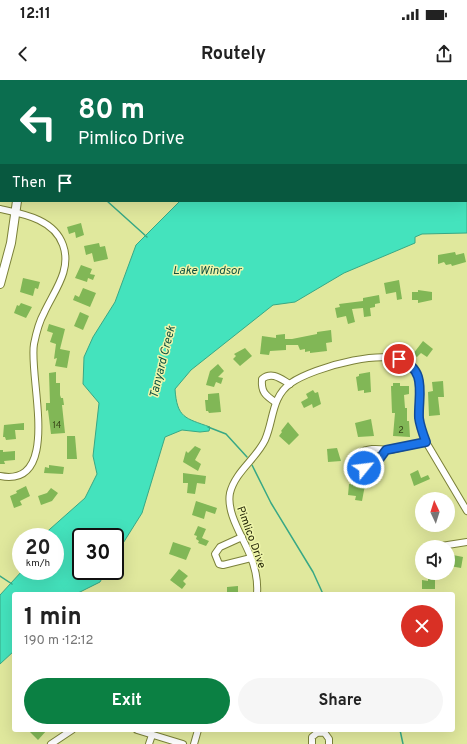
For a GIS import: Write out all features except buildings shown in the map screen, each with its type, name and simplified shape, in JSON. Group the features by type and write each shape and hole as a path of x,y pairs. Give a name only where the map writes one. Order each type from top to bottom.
{"street":[{"path":"0,284 11,243 17,202"},
{"path":"0,209 35,218 47,224 63,244 66,258 63,275 43,313 33,346 33,376 39,434 38,451 33,464 25,472 16,476 0,476"},
{"path":"290,384 277,376 265,376 262,379 262,390 264,394 274,402 290,384 313,372 348,361 373,358 399,359 413,367 417,374 420,399 419,417 426,442 467,512"},
{"name":"Pimlico Drive","path":"257,592 256,579 251,558 232,514 230,493 236,479 264,441 271,424 274,402"},
{"path":"386,450 375,465 364,468 359,465 357,460 358,454 364,450 386,450 426,442"},
{"path":"242,537 220,547 215,554 219,564 223,565 251,558"},
{"path":"455,544 467,542"},
{"path":"51,744 69,732"},
{"path":"143,732 183,744"},
{"path":"194,744 197,732"},
{"path":"312,744 312,737 317,733 324,732 330,739 329,744"},
{"path":"149,744 152,735"}],"water":[{"name":"Lake Windsor","path":"179,202 467,202 467,233 422,234 415,237 415,243 344,273 295,302 273,305 191,370 175,389 178,406 184,416 188,419 210,427 209,431 200,432 182,430 165,437 142,513 124,542 124,528 72,528 72,580 101,580 100,582 80,592 12,592 12,653 0,664 0,595 14,580 64,580 64,528 51,528 85,498 97,474 93,456 99,403 83,384 84,357 93,337 115,302 136,245"}],"waterway":[{"path":"108,202 147,237"},
{"path":"208,427 226,434 247,457"},
{"path":"252,465 271,503 313,572 322,592"},
{"path":"0,576 12,584"},
{"path":"400,732 403,744"}],"route":[{"path":"364,468 369,468 375,465 386,450 426,442 421,430 419,417 420,399 417,374 413,367 399,359"}],"water label":[{"name":"Tanyard Creek","path":"162,362"}]}
